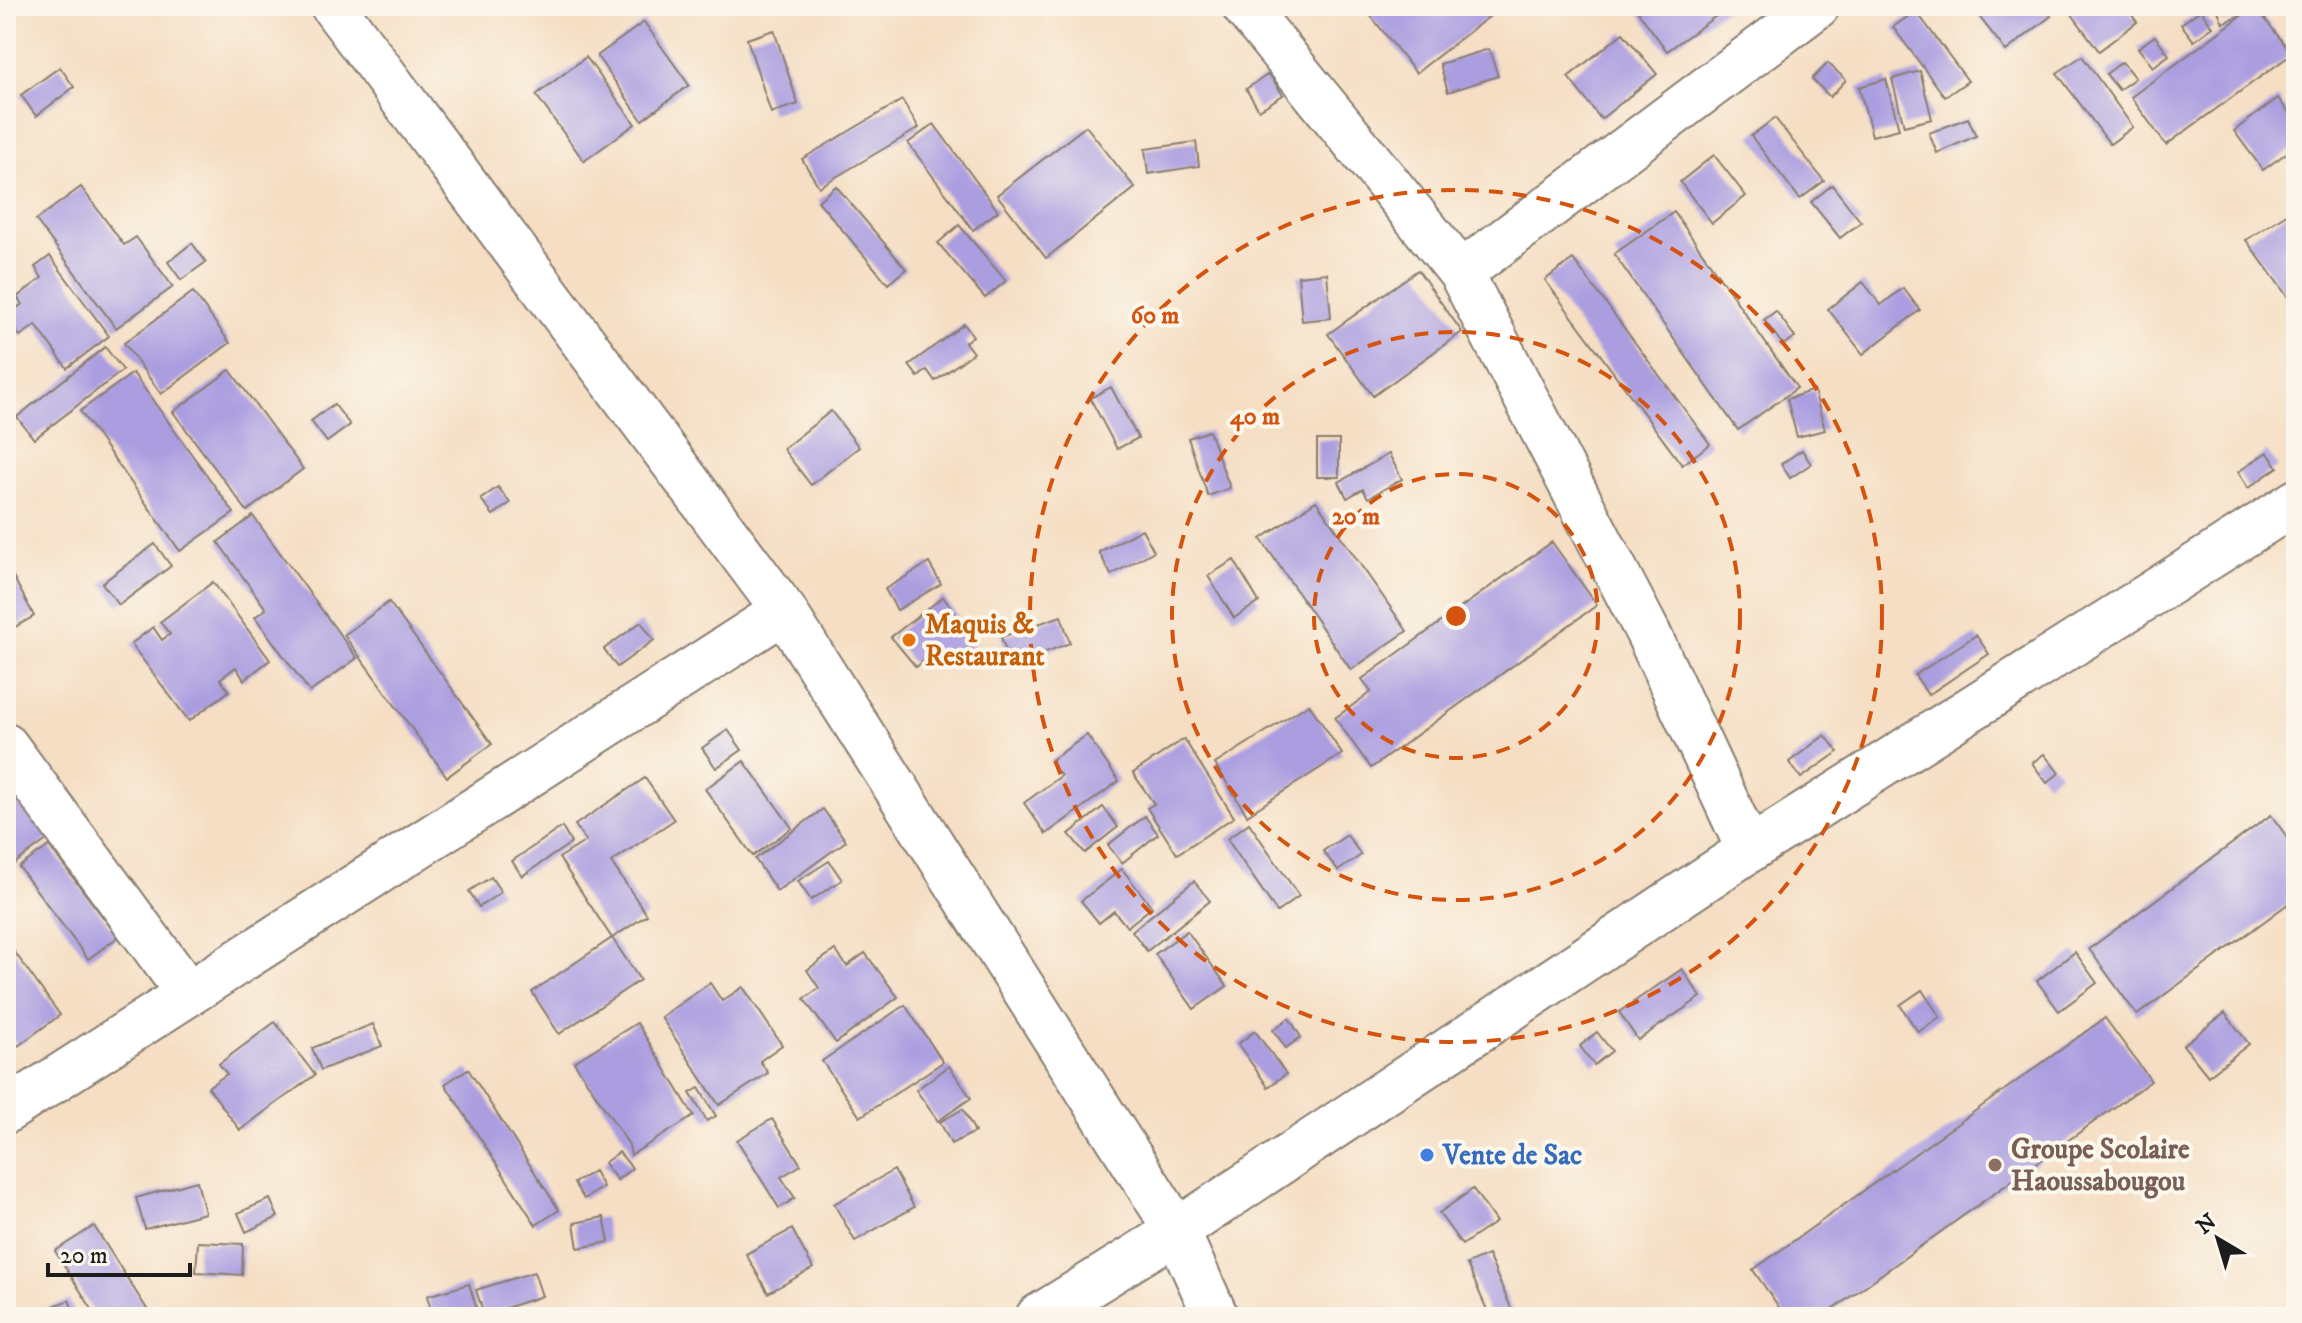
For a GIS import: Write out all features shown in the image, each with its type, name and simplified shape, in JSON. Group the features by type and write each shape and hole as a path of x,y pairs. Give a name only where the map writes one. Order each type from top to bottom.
{"street":[{"path":"333,6 784,611 1177,1231 1216,1317"},
{"path":"1244,6 1461,273 1648,633 1749,850"},
{"path":"1461,273 1817,6"},
{"path":"1038,1317 1177,1231 1749,850 2296,502"},
{"path":"6,1111 784,611"},
{"path":"6,746 188,993"}],"building":[{"path":"1363,6 1491,6 1495,12 1416,73"},
{"path":"1634,6 1730,6 1667,51"},
{"path":"1971,6 2043,6 2051,16 2006,51"},
{"path":"2066,6 2125,6 2137,22 2099,51"},
{"path":"2216,6 2237,6 2241,15 2223,23"},
{"path":"2255,6 2292,54 2166,145 2131,97"},
{"path":"2201,10 2213,27 2194,41 2181,24"},
{"path":"1916,11 1968,81 1945,97 1893,27"},
{"path":"644,22 689,85 642,120 597,56"},
{"path":"774,30 798,104 771,113 747,39"},
{"path":"1623,33 1657,74 1601,119 1568,77"},
{"path":"2155,36 2169,55 2153,67 2138,48"},
{"path":"1489,49 1498,76 1448,92 1440,64"},
{"path":"2082,56 2133,127 2110,144 2057,73"},
{"path":"586,57 635,124 584,161 536,95"},
{"path":"2122,62 2135,78 2119,90 2106,74"},
{"path":"1828,63 1846,80 1830,97 1812,79"},
{"path":"60,67 74,87 36,116 21,95"},
{"path":"1920,71 1932,119 1904,126 1892,79"},
{"path":"1269,74 1283,95 1259,110 1246,89"},
{"path":"1886,79 1899,129 1872,136 1859,87"},
{"path":"2278,98 2296,123 2296,146 2263,170 2234,131"},
{"path":"902,100 919,128 819,187 802,159"},
{"path":"1775,118 1824,181 1800,199 1751,136"},
{"path":"1968,118 1976,136 1937,153 1929,133"},
{"path":"934,124 998,211 973,230 908,143"},
{"path":"1086,126 1135,188 1046,258 997,195"},
{"path":"1196,142 1199,166 1148,174 1145,149"},
{"path":"1714,155 1746,196 1712,223 1680,182"},
{"path":"1832,185 1861,222 1840,238 1811,202"},
{"path":"836,186 906,269 888,284 818,201"},
{"path":"81,187 124,245 136,237 173,287 116,328 36,220"},
{"path":"2296,208 2296,296 2290,300 2246,240"},
{"path":"1674,212 1797,388 1738,430 1614,254"},
{"path":"959,225 1006,281 985,298 938,243"},
{"path":"192,243 206,262 181,280 168,262"},
{"path":"50,256 109,336 67,368 36,325 20,336 6,317 22,304 17,297 42,278 35,267"},
{"path":"1573,259 1710,444 1682,465 1545,280"},
{"path":"1418,270 1462,332 1373,396 1328,334"},
{"path":"1327,273 1331,318 1302,321 1298,276"},
{"path":"1863,282 1881,305 1903,288 1920,310 1863,354 1828,309"},
{"path":"193,292 230,343 161,394 124,343"},
{"path":"1776,311 1795,337 1783,345 1764,320"},
{"path":"964,324 973,336 965,342 973,353 935,381 927,370 918,377 909,365"},
{"path":"105,347 123,370 34,439 17,417"},
{"path":"230,370 303,469 247,511 173,412"},
{"path":"133,373 234,513 180,551 80,411"},
{"path":"1111,387 1138,438 1117,449 1090,398"},
{"path":"1814,390 1825,430 1797,437 1787,399"},
{"path":"334,404 350,425 327,442 311,421"},
{"path":"831,411 859,447 811,485 783,449"},
{"path":"1209,431 1230,488 1208,496 1188,438"},
{"path":"1317,440 1339,440 1339,477 1317,477"},
{"path":"1802,450 1811,464 1790,478 1781,464"},
{"path":"2267,452 2278,467 2248,488 2238,472"},
{"path":"1389,454 1402,479 1368,498 1363,489 1347,498 1339,482"},
{"path":"498,487 510,503 493,515 481,499"},
{"path":"1316,501 1407,631 1351,670 1261,539"},
{"path":"253,516 357,658 310,692 255,617 266,609 218,542"},
{"path":"1142,529 1154,551 1111,575 1099,552"},
{"path":"1552,542 1597,605 1371,768 1335,718 1371,692 1362,679"},
{"path":"155,544 171,566 119,605 102,583"},
{"path":"1234,560 1259,602 1234,618 1208,576"},
{"path":"6,563 34,616 8,631 6,627"},
{"path":"929,563 941,584 897,610 885,589"},
{"path":"213,582 270,660 244,680 236,667 220,679 229,691 189,721 131,644 153,627 162,640 170,634 160,622"},
{"path":"943,597 977,641 944,667 934,653 916,667 891,637"},
{"path":"389,602 492,744 447,777 344,635"},
{"path":"1061,616 1070,643 1011,665 1001,637"},
{"path":"641,622 654,640 617,667 604,649"},
{"path":"1976,635 1989,654 1928,695 1915,675"},
{"path":"1309,704 1342,754 1247,815 1215,764"},
{"path":"728,730 742,750 716,768 702,748"},
{"path":"1087,735 1119,781 1046,834 1024,803 1061,776 1050,761"},
{"path":"1825,735 1838,752 1801,778 1789,762"},
{"path":"1184,739 1234,817 1177,854 1147,808 1154,804 1133,773"},
{"path":"2044,754 2059,773 2047,783 2032,763"},
{"path":"744,761 792,828 753,856 705,789"},
{"path":"6,774 52,836 6,870"},
{"path":"645,778 674,820 611,862 647,915 612,938 559,858 586,841 575,825"},
{"path":"1103,807 1118,827 1085,853 1069,834"},
{"path":"823,809 846,841 777,891 755,859"},
{"path":"2271,815 2296,849 2296,898 2137,1015 2089,949"},
{"path":"1145,816 1158,834 1122,863 1108,845"},
{"path":"1249,823 1299,896 1277,912 1227,839"},
{"path":"562,827 571,843 522,876 512,861"},
{"path":"1347,835 1361,855 1338,871 1323,851"},
{"path":"49,846 118,937 88,959 19,867"},
{"path":"829,861 842,880 811,900 798,881"},
{"path":"1122,869 1152,907 1127,927 1114,911 1099,923 1081,901"},
{"path":"491,877 501,892 479,907 469,891"},
{"path":"1194,881 1210,901 1147,951 1132,931"},
{"path":"1187,931 1227,986 1194,1009 1155,954"},
{"path":"612,938 640,980 559,1034 532,992"},
{"path":"11,947 60,1015 18,1046 9,1035 6,1038 6,950"},
{"path":"835,950 847,966 865,953 898,997 836,1043 804,999 819,988 807,970"},
{"path":"2075,952 2097,983 2059,1011 2037,981"},
{"path":"1682,969 1701,997 1638,1040 1619,1012"},
{"path":"710,983 722,1001 743,987 782,1045 760,1061 768,1073 719,1105 661,1017"},
{"path":"1922,990 1940,1017 1918,1032 1900,1005"},
{"path":"905,1005 943,1062 860,1117 822,1061"},
{"path":"2225,1013 2249,1044 2208,1076 2183,1045"},
{"path":"1289,1018 1301,1037 1286,1048 1273,1030"},
{"path":"2105,1018 2151,1081 1822,1317 1786,1317 1753,1270"},
{"path":"275,1022 315,1075 240,1130 208,1087 227,1074 219,1064"},
{"path":"637,1023 694,1116 631,1155 629,1145 574,1062"},
{"path":"373,1024 382,1046 321,1070 312,1048"},
{"path":"1255,1031 1286,1074 1268,1087 1238,1044"},
{"path":"1597,1032 1612,1051 1594,1065 1580,1046"},
{"path":"949,1066 971,1098 938,1121 916,1090"},
{"path":"468,1069 559,1210 536,1225 445,1084"},
{"path":"699,1088 716,1116 707,1121 690,1093"},
{"path":"963,1109 975,1132 951,1144 940,1122"},
{"path":"772,1119 801,1165 781,1177 795,1198 779,1208 737,1140"},
{"path":"619,1152 632,1168 617,1180 604,1163"},
{"path":"894,1170 914,1207 855,1241 834,1204"},
{"path":"594,1171 603,1187 584,1199 574,1183"},
{"path":"197,1181 205,1213 145,1229 136,1198"},
{"path":"1473,1189 1496,1222 1462,1245 1439,1213"},
{"path":"270,1199 278,1217 246,1232 238,1213"},
{"path":"604,1217 609,1242 578,1248 574,1223"},
{"path":"94,1226 152,1317 97,1317 55,1251"},
{"path":"792,1229 813,1268 768,1293 746,1254"},
{"path":"198,1242 243,1244 242,1275 196,1272"},
{"path":"1488,1255 1515,1317 1490,1317 1467,1264"},
{"path":"534,1272 542,1296 484,1315 476,1290"},
{"path":"469,1284 478,1313 464,1317 433,1317 427,1296"},
{"path":"69,1300 76,1317 25,1317"}],"place":[{"name":"Maquis & Restaurant","path":"909,640"},
{"name":"Vente de Sac","path":"1427,1155"},
{"name":"Groupe Scolaire Haoussabougou","path":"1995,1165"}]}
